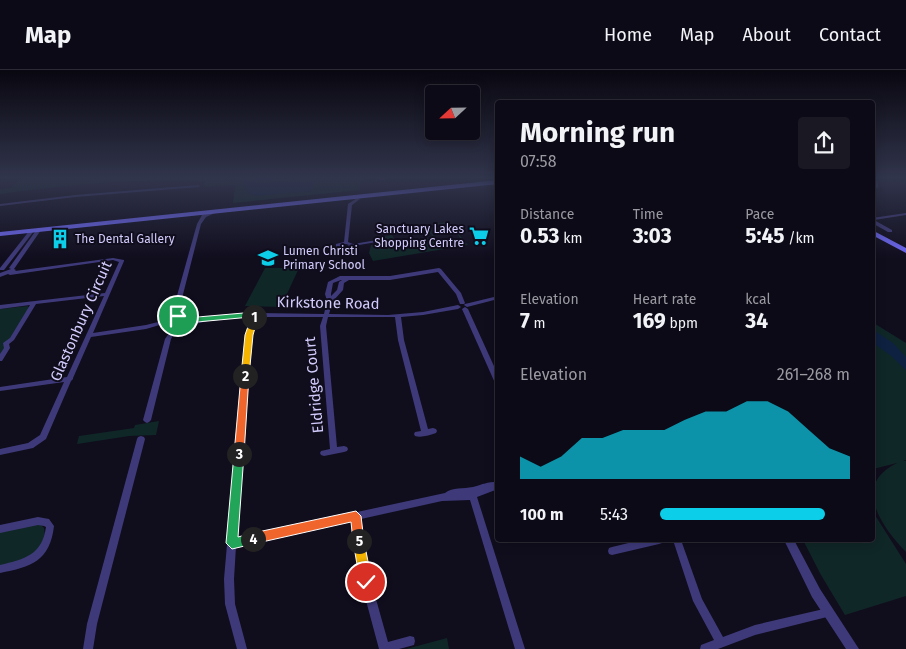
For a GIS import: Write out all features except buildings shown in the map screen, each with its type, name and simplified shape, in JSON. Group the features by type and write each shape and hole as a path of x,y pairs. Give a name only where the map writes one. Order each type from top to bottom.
{"main road":[{"path":"0,234 282,205"},
{"path":"875,229 905,249"},
{"path":"875,234 905,249"}],"street":[{"path":"346,243 347,205"},
{"path":"168,339 164,324 176,310 199,224 204,216 213,212"},
{"path":"188,214 198,219 199,224"},
{"path":"875,219 906,214"},
{"path":"875,222 890,231"},
{"path":"1,269 36,230"},
{"path":"0,283 11,270 36,230"},
{"path":"352,245 346,250 338,249 340,244 352,245 376,241"},
{"name":"Glastonbury Circuit","path":"0,452 27,447 41,439 122,262 120,259 11,270"},
{"path":"1,269 11,270"},
{"path":"0,275 11,270"},
{"path":"330,301 328,294 331,282 348,279 390,278 439,270 459,294 495,376"},
{"path":"330,301 340,290 341,280"},
{"path":"0,307 107,294"},
{"name":"Kirkstone Road","path":"178,323 255,314 325,317 398,316 463,306 495,298"},
{"name":"Eldridge Court","path":"330,301 323,326 334,450"},
{"path":"0,359 6,348 6,343 12,339 34,303"},
{"path":"148,420 168,339 178,323 176,310"},
{"path":"242,649 230,604 232,543 248,339 255,314"},
{"path":"398,316 401,340 425,433"},
{"path":"90,335 146,327 168,320 178,323"},
{"path":"146,327 166,328 178,323"},
{"path":"0,388 70,379"},
{"path":"86,648 141,439"},
{"name":"Eldridge Court","path":"324,453 344,449"},
{"path":"232,543 472,493 495,486"},
{"path":"472,493 520,649"},
{"path":"356,516 362,567 385,648 410,641"},
{"path":"0,529 38,521 46,522 50,529 44,548 33,560 0,569"},
{"path":"612,551 650,542"},
{"path":"678,542 698,601 721,643"},
{"path":"790,542 828,613 853,649"},
{"path":"705,649 770,626 828,613"}],"green space":[{"path":"448,222 455,230 448,224 428,225"},
{"path":"433,230 431,232 441,246 460,244 459,242 462,241 455,230 468,245 373,261 369,253 371,245 380,244 377,238 392,235 396,242 402,243 429,238 432,235 426,231"},
{"path":"265,268 299,268 281,307 245,306"},
{"path":"28,306 29,308 0,355 0,309"},
{"path":"875,324 906,343 906,460 903,461 906,461 906,552 888,531 880,519 875,506 876,483 883,472 897,463 875,468"},
{"path":"159,421 156,435 129,436 77,444 79,436 134,428 135,425"},
{"path":"875,515 906,564 906,596 845,615 804,542 875,542"},
{"path":"32,525 41,525 44,528 45,538 43,545 32,556 0,566 0,532"},
{"path":"447,638 449,649 406,649"}],"water":[{"path":"875,331 893,343 906,357 906,370 875,344"}],"place":[{"name":"Sanctuary Lakes Shopping Centre","path":"479,236"},
{"name":"The Dental Gallery","path":"60,239"},
{"name":"Lumen Christi Primary School","path":"268,258"}],"route":[{"path":"178,316 179,319 197,320 255,314 248,339 232,543 356,516 362,567 366,582"}]}
